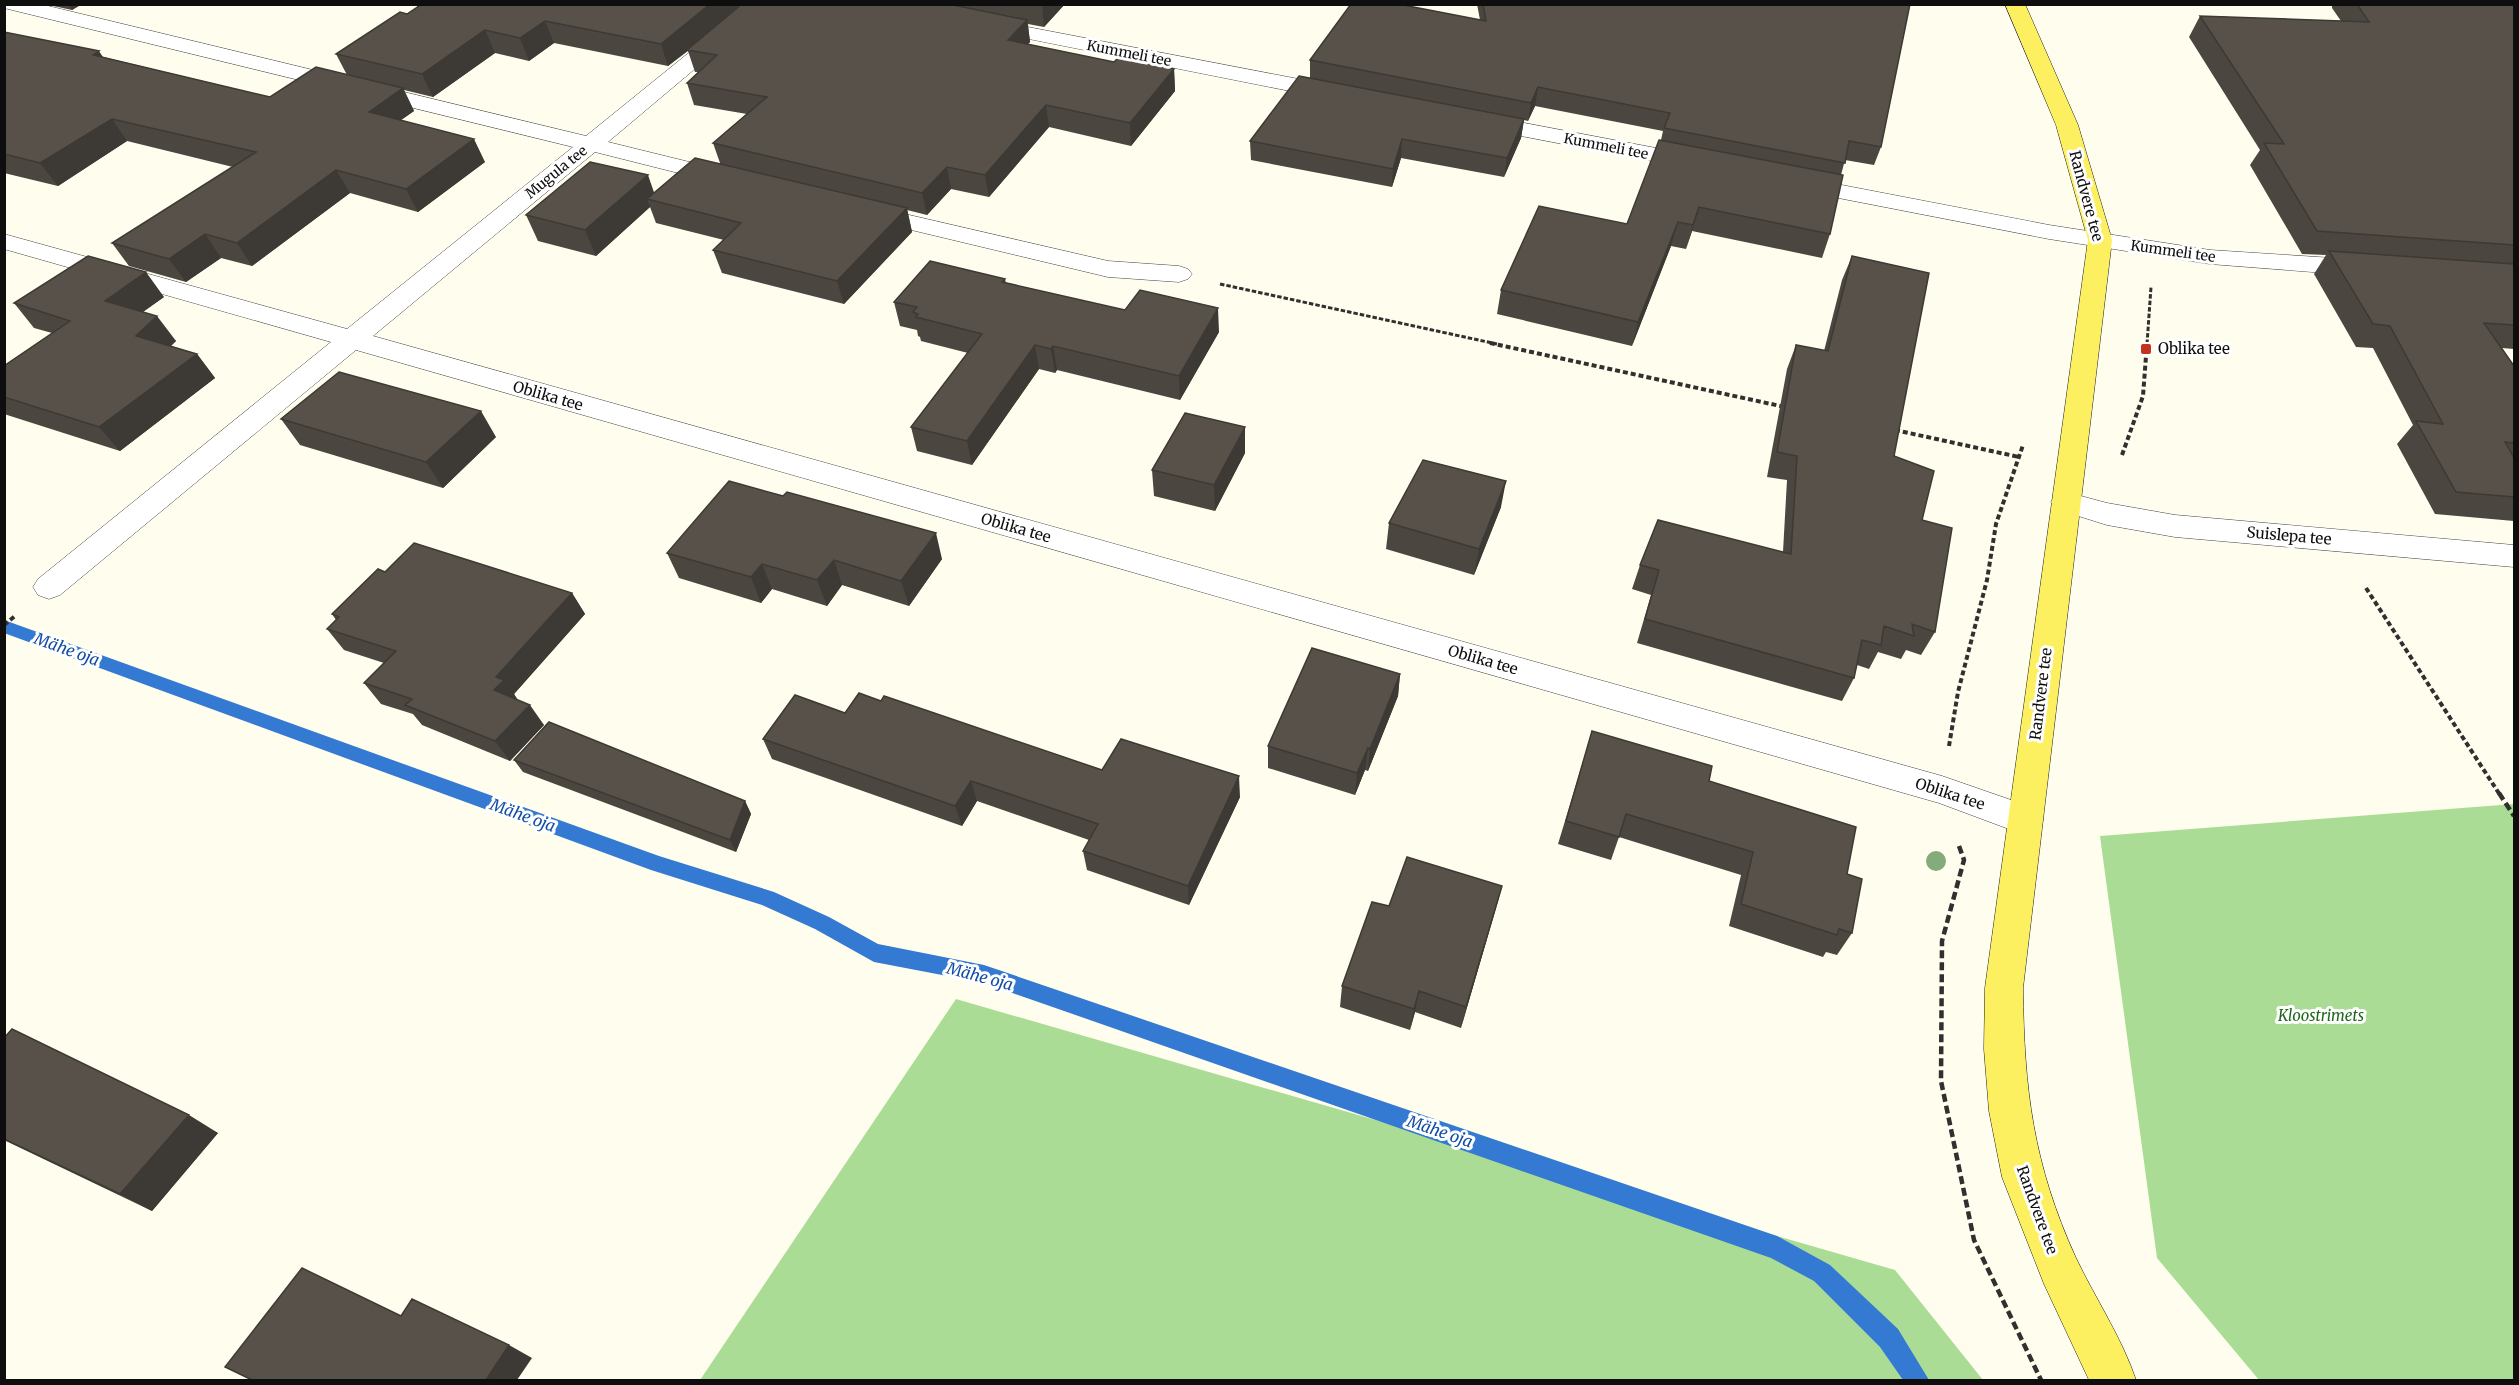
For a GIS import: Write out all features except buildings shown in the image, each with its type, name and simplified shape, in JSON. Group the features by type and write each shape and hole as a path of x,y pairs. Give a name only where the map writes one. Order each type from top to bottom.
{"main road":[{"name":"Randvere tee","path":"2015,4 2067,125 2100,240 2004,988 2004,1049 2008,1111 2024,1177 2059,1269 2113,1380"}],"street":[{"path":"11,4 168,40 750,184"},
{"name":"Mugula tee","path":"50,587 762,4"},
{"name":"Kummeli tee","path":"963,20 1360,98"},
{"name":"Kummeli tee","path":"1453,116 1722,168"},
{"name":"Kummeli tee","path":"1768,177 2100,240 2210,257 2386,269"},
{"path":"843,206 1108,269 1179,274"},
{"name":"Oblika tee","path":"4,241 1942,790 2025,820"},
{"name":"Suislepa tee","path":"2066,502 2107,514 2175,526 2514,556"}],"path":[{"path":"1179,274 1789,408"},
{"path":"1893,430 2020,457"},
{"path":"2334,540 2513,813"}],"green space":[{"name":"Kloostrimets","path":"2514,804 2514,1380 2259,1380 2157,1258 2100,836"},
{"path":"956,999 1895,1270 1983,1380 700,1380"}],"waterway":[{"name":"Mähe oja","path":"4,626 658,864 767,898 822,923 874,953 984,974 1777,1248 1822,1273 1889,1338 1917,1380"}],"place":[{"name":"Oblika tee","path":"2146,349"}]}
